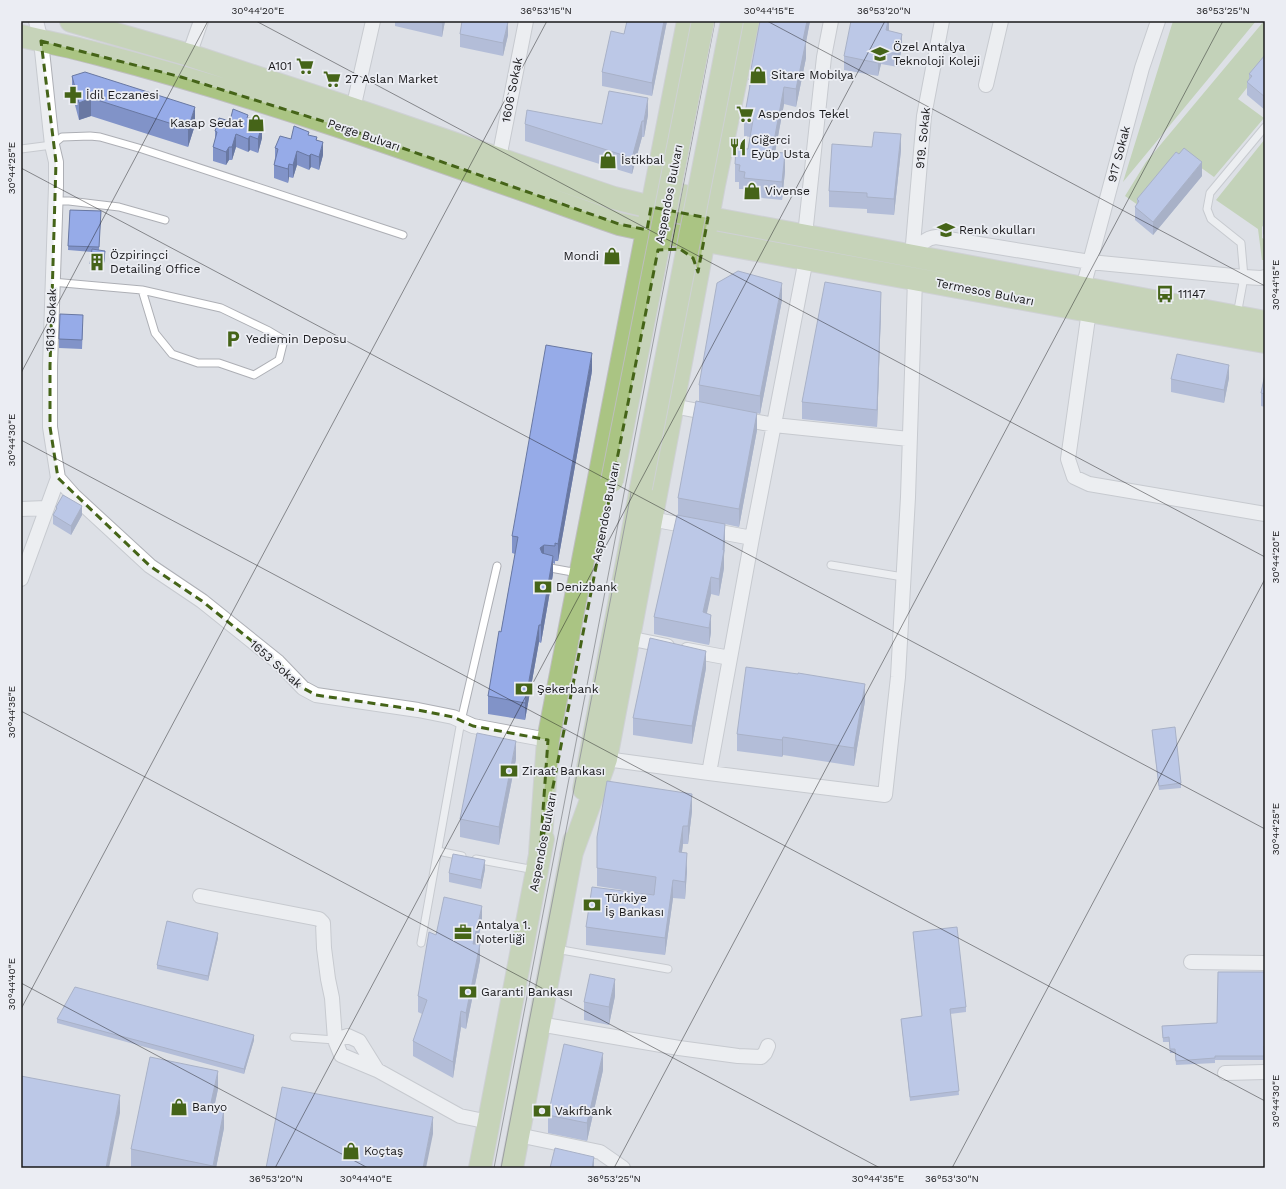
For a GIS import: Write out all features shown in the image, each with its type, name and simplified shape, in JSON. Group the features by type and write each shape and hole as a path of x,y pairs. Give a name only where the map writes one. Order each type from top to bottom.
{"main road":[{"name":"Perge Bulvarı","path":"71,21 189,55 499,158 614,198 708,218"},
{"path":"538,862 548,740 688,21"},
{"name":"Aspendos Bulvarı","path":"480,1168 612,481 703,21"},
{"path":"512,1168 641,488 732,21"},
{"path":"571,854 606,759 714,184 748,21"},
{"name":"Perge Bulvarı","path":"35,38 173,74 348,129 619,224 704,240"},
{"path":"658,169 660,183 673,193 688,197 704,196 714,184"},
{"name":"Termesos Bulvarı","path":"708,218 1265,322"},
{"name":"Termesos Bulvarı","path":"704,240 1265,342"},
{"path":"640,266 648,252 664,248 680,249 693,258 698,272"}],"street":[{"path":"189,55 201,21"},
{"path":"353,109 373,21"},
{"name":"1606 Sokak","path":"499,158 526,21"},
{"path":"805,235 824,57 831,21"},
{"name":"919. Sokak","path":"912,256 924,116 942,21"},
{"path":"986,85 1001,21"},
{"name":"917 Sokak","path":"1083,288 1142,68 1158,21"},
{"name":"1613 Sokak","path":"35,38 52,146 56,162 50,366 50,427 58,478"},
{"path":"912,256 924,241 930,237 936,237 1090,262 1244,277 1265,277"},
{"path":"709,773 752,538 806,259"},
{"path":"606,759 884,794 898,677 908,497 915,279"},
{"path":"1089,311 1068,459 1074,477 1089,484 1265,514"},
{"path":"673,406 774,425 909,439"},
{"path":"21,579 58,478"},
{"name":"1653 Sokak","path":"58,478 74,496 150,566 202,601 278,662 302,688 316,695 418,710 453,717 473,726 548,740"},
{"path":"21,509 46,508"},
{"path":"651,519 752,538"},
{"path":"628,638 730,658"},
{"path":"200,896 319,919 323,923 324,948 332,998 335,1040 341,1054 377,1070 460,1116 489,1122"},
{"path":"1191,962 1265,963"},
{"path":"539,1024 679,1048 738,1056 760,1057 765,1053 768,1046"},
{"path":"335,1040 348,1036 359,1041 377,1070"},
{"path":"1225,1073 1265,1072"},
{"path":"518,1135 600,1152 623,1168"}],"lane":[{"path":"1237,317 1244,277 1241,243 1211,219 1207,209 1210,193 1265,127"},
{"path":"21,150 52,146 62,137 100,137 142,149 403,235"},
{"path":"56,201 69,201 119,207 165,220"},
{"path":"52,282 142,290 221,308 269,331 284,340 279,360 254,375 219,362 198,363 172,354 155,333 142,290"},
{"path":"831,565 903,577"},
{"path":"421,943 461,720 497,566"},
{"path":"545,567 580,573"},
{"path":"438,851 538,862"},
{"path":"554,949 668,969"},
{"path":"294,1037 335,1040"}],"highlighted area":[{"path":"41,41 181,77 348,129 619,224 647,230 651,207 708,218 698,272 693,258 680,249 658,250 540,853 548,740 473,726 453,717 418,710 316,695 303,688 278,662 202,601 150,566 58,478 50,427 50,366 56,162"}],"green space":[{"path":"1173,21 1256,21 1123,182"},
{"path":"1264,21 1265,65 1238,99 1264,118 1214,177 1182,154 1138,205 1125,196 1146,162"},
{"path":"1265,139 1265,223 1262,227 1262,238 1265,240 1265,260 1262,260 1258,229 1216,200"}],"building":[{"path":"462,21 508,22 503,43 460,34"},
{"path":"627,21 664,21 652,83 602,72 611,31 624,34"},
{"path":"760,21 807,21 803,40 806,41 796,89 784,87 772,152 785,153 782,182 744,178 745,172 739,171 740,165 735,164 736,148 748,149 753,120 744,119 751,80 749,80"},
{"path":"851,21 888,21 886,30 902,34 898,54 881,51 878,63 844,56"},
{"path":"1265,55 1265,97 1247,82 1252,76 1249,74"},
{"path":"85,72 195,107 188,129 91,98 79,103 72,76"},
{"path":"609,91 648,98 644,121 642,121 632,158 525,124 527,110 602,124"},
{"path":"233,109 248,115 247,118 256,119 255,122 262,125 258,139 250,136 248,139 236,134 232,147 229,147 226,152 213,147 217,132 215,131 219,118 230,121"},
{"path":"294,126 309,132 308,135 317,137 316,140 323,142 319,157 311,154 309,156 297,151 293,165 289,164 288,169 274,165 278,149 275,148 280,136 291,139"},
{"path":"874,132 901,134 894,199 867,197 867,193 829,191 832,144 872,147"},
{"path":"1184,148 1202,162 1153,222 1135,207 1139,201 1137,199 1176,152 1179,154"},
{"path":"70,210 101,211 99,247 68,246"},
{"name":"Özpirinçci Detailing Office","path":"92,249 105,251 103,266 90,264"},
{"path":"738,271 782,283 760,396 699,385 717,283"},
{"path":"825,282 881,292 877,410 802,402"},
{"path":"60,314 83,315 82,340 59,339"},
{"path":"546,345 592,353 558,544 555,543 555,546 544,545 540,548 542,553 553,556 525,703 488,696 499,631 501,632 518,537 512,536"},
{"path":"1177,354 1229,365 1224,390 1171,379"},
{"path":"1265,374 1265,394 1261,393"},
{"path":"696,401 757,413 739,509 678,498"},
{"path":"63,495 82,506 71,526 53,515"},
{"path":"677,515 725,524 724,550 719,579 711,577 703,612 711,615 709,628 654,617"},
{"path":"650,638 706,651 692,726 633,718"},
{"path":"746,667 798,673 865,684 854,748 783,737 782,740 737,734"},
{"path":"1175,727 1181,783 1159,786 1152,730"},
{"path":"477,733 516,741 499,827 460,819"},
{"path":"607,781 692,794 688,826 683,826 679,852 687,853 685,882 673,880 665,938 586,927 592,887 654,895 656,877 597,868 597,837"},
{"path":"453,854 485,860 481,880 449,873"},
{"path":"444,897 482,906 473,944 480,944 466,1013 461,1011 453,1062 413,1041 427,1000 418,996 429,932 436,935"},
{"path":"167,921 218,933 208,976 157,965"},
{"path":"957,927 966,1007 950,1009 959,1091 910,1097 901,1019 922,1016 913,932"},
{"path":"1218,972 1265,972 1264,1056 1215,1056 1215,1058 1176,1061 1175,1049 1170,1049 1169,1037 1163,1038 1162,1026 1217,1023"},
{"path":"590,974 615,979 609,1007 584,1002"},
{"path":"75,987 254,1035 244,1069 57,1019"},
{"path":"564,1044 603,1053 587,1123 548,1115"},
{"name":"Banyo","path":"150,1057 218,1071 210,1107 224,1110 213,1166 131,1149"},
{"path":"21,1076 120,1095 106,1168 21,1168"},
{"name":"Koçtaş","path":"282,1087 433,1117 423,1168 266,1168"},
{"path":"555,1148 594,1157 592,1168 550,1168"}],"tram line":[{"path":"494,1168 715,21"},
{"path":"501,1168 722,21"}],"place":[{"name":"Özel Antalya Teknoloji Koleji","path":"880,54"},
{"name":"A101","path":"305,66"},
{"name":"Sitare Mobilya","path":"758,75"},
{"name":"27 Aslan Market","path":"332,79"},
{"name":"İdil Eczanesi","path":"73,95"},
{"name":"Aspendos Tekel","path":"745,114"},
{"name":"Kasap Sedat","path":"256,123"},
{"name":"Ciğerci Eyüp Usta","path":"738,147"},
{"name":"İstikbal","path":"608,160"},
{"name":"Vivense","path":"752,191"},
{"name":"Renk okulları","path":"946,230"},
{"name":"Mondi","path":"612,256"},
{"name":"Özpirinçci Detailing Office","path":"97,262"},
{"name":"11147","path":"1165,294"},
{"name":"Yediemin Deposu","path":"233,339"},
{"name":"Denizbank","path":"543,587"},
{"name":"Şekerbank","path":"524,689"},
{"name":"Ziraat Bankası","path":"509,771"},
{"name":"Türkiye İş Bankası","path":"592,905"},
{"name":"Antalya 1. Noterliği","path":"463,932"},
{"name":"Garanti Bankası","path":"468,992"},
{"name":"Banyo","path":"179,1107"},
{"name":"Vakıfbank","path":"542,1111"},
{"name":"Koçtaş","path":"351,1151"}]}
